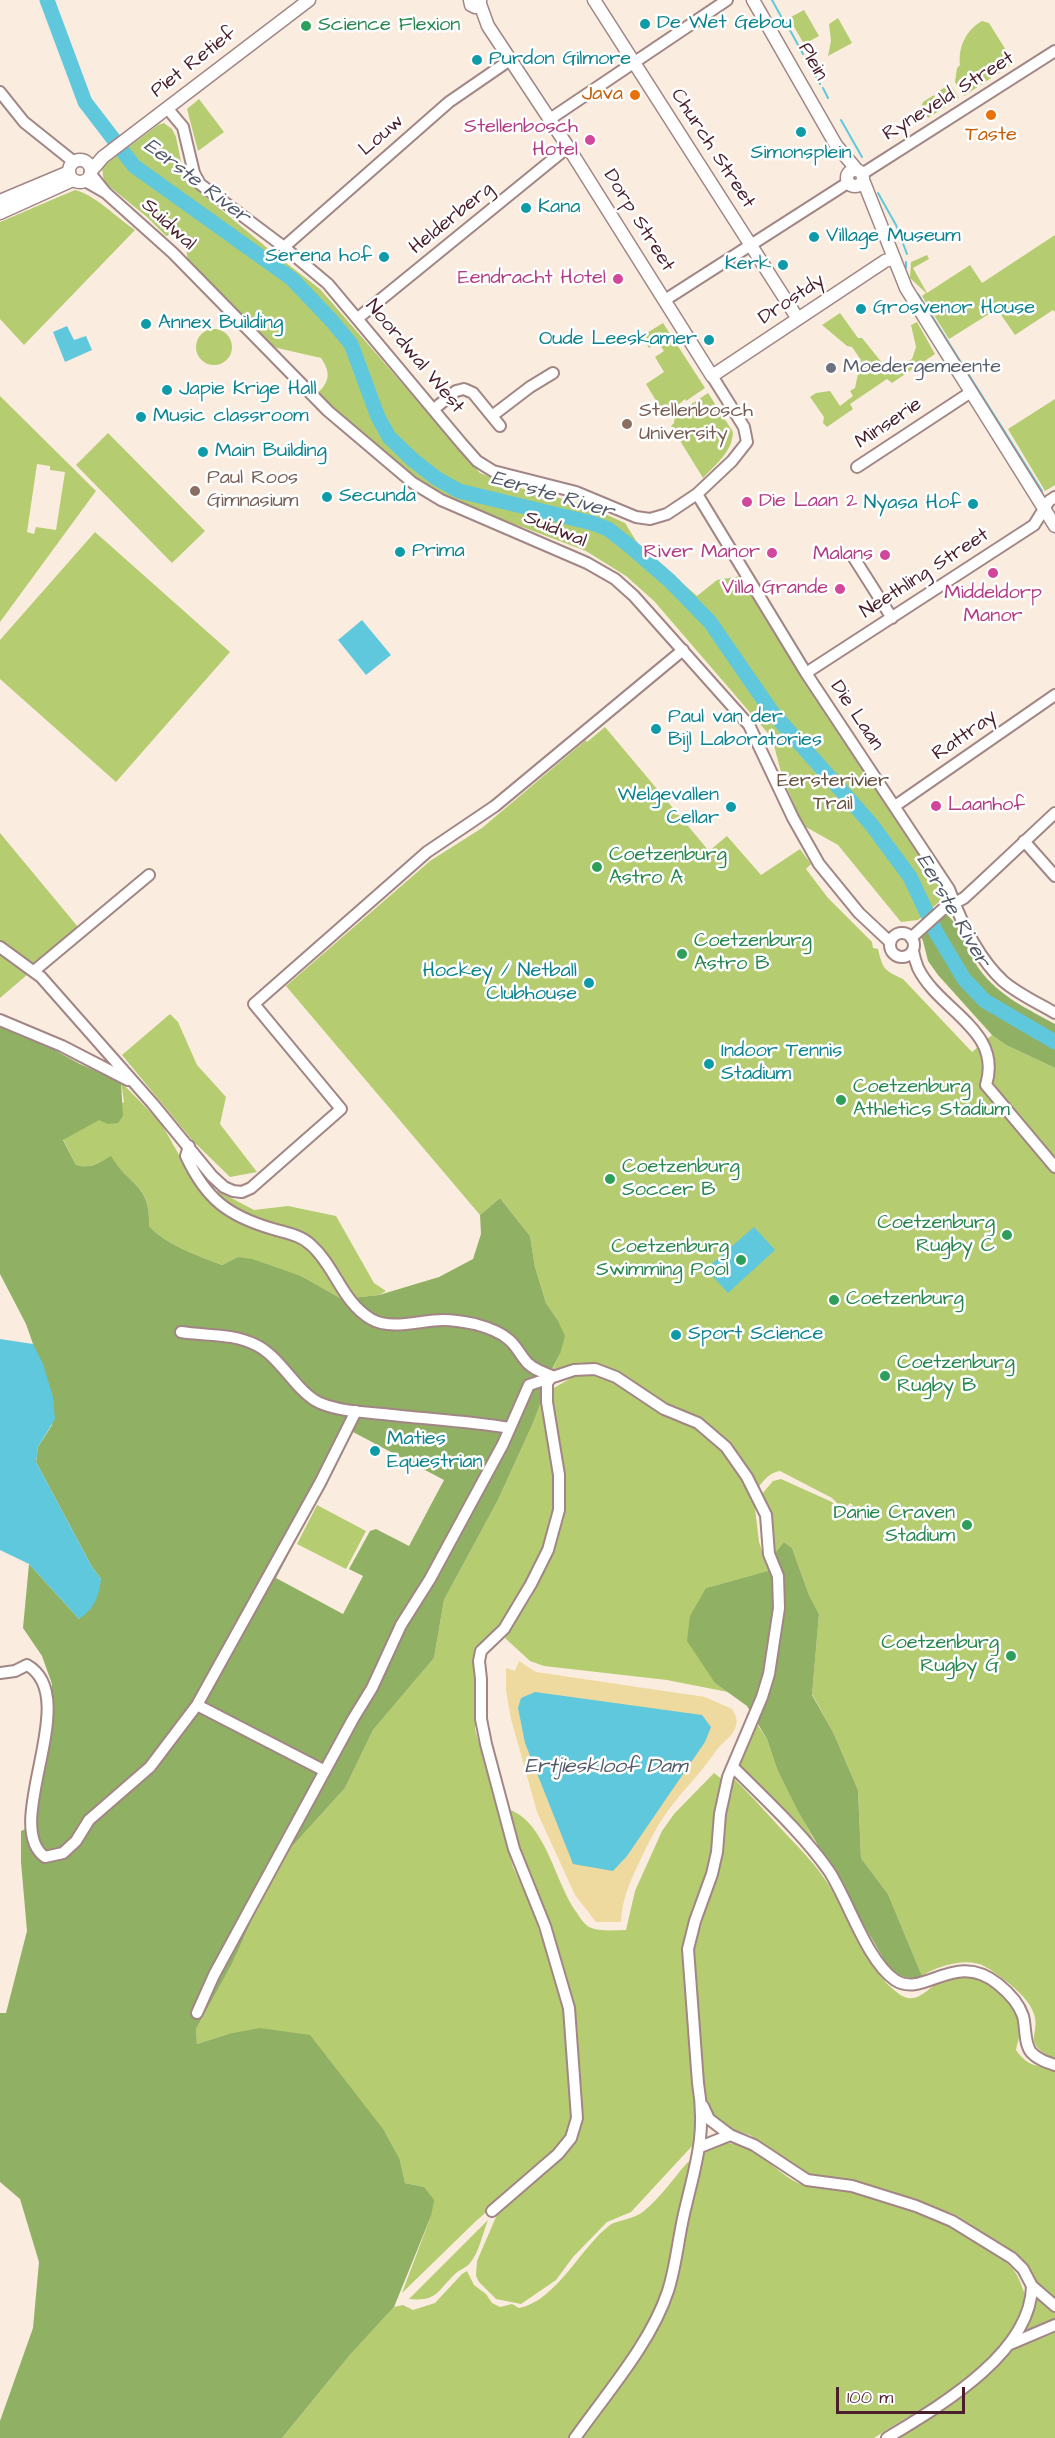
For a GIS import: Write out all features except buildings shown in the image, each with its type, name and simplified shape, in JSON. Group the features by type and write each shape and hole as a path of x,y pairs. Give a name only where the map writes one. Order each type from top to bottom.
{"street":[{"name":"Piet Retief","path":"0,213 81,171 103,156 309,0"},
{"name":"Church Street","path":"594,0 798,319"},
{"path":"550,119 727,0"},
{"name":"Plein","path":"753,0 855,178 864,201 871,205 888,240 906,288 1055,526"},
{"name":"Dorp Street","path":"476,2 488,26 568,147 744,427 747,442"},
{"name":"Ryneveld Street","path":"665,300 749,244 1055,51"},
{"name":"Louw","path":"284,247 449,102 510,60"},
{"name":"Suidwal","path":"0,92 24,122 173,253 328,411 413,483 441,500 604,572 634,596 749,724 793,818 819,864 855,908 890,942"},
{"name":"Noordwal West","path":"167,108 183,127 194,173 200,184 284,247 328,284 477,461 493,471 576,492 636,517 650,519 667,514 697,494 732,461 747,442"},
{"name":"Helderberg","path":"358,318 568,147"},
{"name":"Piet Retief","path":"0,201 81,171"},
{"name":"Drostdy","path":"712,376 885,261 894,258"},
{"path":"492,416 530,387 553,373"},
{"path":"434,410 456,391 464,389 473,393 500,426"},
{"name":"Minserie","path":"857,467 971,392"},
{"name":"Die Laan","path":"697,494 806,673 949,890 987,965 1012,987 1055,1013"},
{"name":"Neethling Street","path":"806,673 1034,525 1049,501 1055,496"},
{"path":"854,558 892,618"},
{"path":"0,947 34,971 224,1187 242,1192 258,1185 341,1109 254,1004 427,852 495,806 683,650"},
{"name":"Rattray","path":"895,806 1055,695"},
{"path":"913,936 942,910 976,887 1055,813"},
{"path":"1024,841 1055,876"},
{"path":"34,971 149,875"},
{"path":"908,954 893,954 890,942 899,934 913,936"},
{"path":"908,954 914,945 913,936"},
{"path":"908,954 928,982 984,1043 990,1066 986,1085 1055,1167"},
{"path":"0,1020 62,1046 131,1082"},
{"path":"189,1146 186,1156 193,1172 201,1186 215,1202 247,1221 300,1237 311,1245 329,1267 353,1304 372,1319 389,1324 445,1320 474,1324 506,1336 526,1363 552,1376"},
{"path":"181,1332 206,1336 224,1335 256,1345 318,1402 357,1411 510,1428"},
{"path":"197,2013 214,1975 372,1688 401,1625 430,1579 510,1428 529,1385 574,1370 595,1369 616,1377 664,1409 698,1423 726,1447 761,1502 766,1515 769,1554 778,1576 779,1608 766,1685 728,1777 720,1814 720,1830 712,1874 695,1921 688,1949 701,2103 700,2147 678,2240 675,2270 657,2319 575,2438"},
{"path":"492,2211 558,2154 571,2138 577,2118 569,2008 545,1926 514,1849 486,1744 481,1719 481,1679 478,1662 481,1651 504,1629 531,1584 548,1550 559,1510 559,1475 547,1402 547,1383 552,1376"},
{"path":"0,1673 15,1671 27,1665 35,1669 42,1679 48,1695 48,1709 34,1792 31,1826 33,1842 38,1852 45,1857 63,1853 76,1841 89,1820 150,1767 197,1705 320,1483 357,1411"},
{"path":"197,1705 325,1771"},
{"path":"733,1767 759,1792 829,1872 877,1961 890,1976 897,1982 910,1986 957,1971 988,1977 1014,1999 1023,2015 1032,2053 1055,2065"},
{"path":"701,2103 709,2119 730,2135 754,2145 807,2180 852,2186 916,2206 952,2221 1012,2258 1023,2269 1032,2286 1055,2306"},
{"path":"700,2147 730,2135"},
{"path":"887,2438 960,2390 986,2368 1006,2345 1028,2311 1032,2286"},
{"path":"1006,2345 1055,2325"}],"green space":[{"path":"804,10 819,36 804,44 789,18"},
{"path":"838,18 852,43 828,56 831,41 829,24"},
{"path":"982,21 989,23 1012,64 964,96 955,82 957,68 960,65 960,52 967,34"},
{"path":"950,84 959,98 928,118 921,107 923,102 934,95 936,99 924,106 928,113 953,97 950,90 942,95 939,91"},
{"path":"199,99 224,132 198,151 187,109"},
{"name":"Eersterivier Trail","path":"164,123 172,129 176,137 182,166 190,184 320,289 480,473 516,487 583,504 625,523 638,544 697,596 717,580 741,576 803,675 939,880 946,896 918,920 901,922 838,845 806,827 801,821 782,776 772,738 654,601 626,576 586,551 456,502 423,484 317,394 325,385 328,377 321,358 273,347 188,259 187,241 183,236 178,233 166,236 147,217 104,182 102,168 106,164 158,125"},
{"path":"75,190 98,201 135,230 24,345 0,319 0,222"},
{"path":"1055,235 1055,312 1053,310 1015,335 997,309 949,339 922,296 926,293 910,278 911,262 927,255 929,259 913,268 927,293 970,265 982,283"},
{"path":"840,313 858,338 862,338 883,364 886,361 901,365 912,359 916,347 911,325 917,322 935,354 892,383 887,379 850,404 853,409 827,427 823,423 824,417 810,397 816,393 830,391 840,406 853,396 850,391 855,388 861,360 852,347 847,346 822,325"},
{"path":"663,323 705,388 686,401 685,399 672,410 661,409 646,384 664,372 655,357 664,351 658,342 649,348 642,336"},
{"path":"214,329 227,334 232,347 227,360 214,365 201,360 196,347 201,334"},
{"path":"708,393 733,432 727,451 703,478 671,426 675,415"},
{"path":"0,396 96,491 0,622","holes":["37,464 50,466 50,470 65,472 56,530 36,527 34,534 27,532"]},
{"path":"1055,399 1055,485 1045,491 1008,429"},
{"path":"108,433 205,531 172,563 76,465"},
{"path":"95,532 230,652 116,782 0,679 0,640"},
{"name":"Coetzenburg","path":"605,727 709,851 727,836 761,875 800,849 811,864 806,869 828,898 872,942 873,948 878,949 885,968 903,979 972,1052 992,1035 1006,1045 1055,1068 1055,2059 1044,2053 1035,2043 1034,2014 1027,2002 1011,1985 987,1968 969,1962 944,1966 922,1976 888,1894 861,1858 858,1790 833,1732 812,1694 819,1614 809,1595 792,1548 784,1542 775,1553 766,1501 762,1494 773,1481 781,1479 832,1502 844,1514 853,1505 850,1503 844,1510 832,1498 780,1471 770,1475 757,1489 740,1455 725,1440 667,1408 630,1379 612,1369 588,1364 551,1372 560,1354 557,1319 546,1303 535,1267 530,1236 500,1198 480,1215 286,986 430,861 482,828 586,740 587,742"},
{"path":"0,833 78,927 43,957 31,964 0,941"},
{"path":"947,915 953,920 976,964 988,979 1014,1001 1055,1024 1055,1068 1006,1045 992,1035 928,961 920,935 941,916"},
{"path":"0,953 28,974 0,998"},
{"path":"170,1014 178,1022 197,1065 226,1097 220,1124 257,1172 230,1177 193,1141 122,1055"},
{"path":"0,1024 14,1028 80,1064 121,1082 123,1116 118,1123 108,1124 99,1120 63,1140 76,1165 91,1166 111,1156 143,1193 149,1212 149,1226 173,1244 222,1265 238,1257 252,1259 301,1276 342,1299 379,1295 439,1277 473,1259 481,1234 480,1215 500,1198 530,1236 535,1267 546,1303 565,1336 533,1423 498,1500 444,1600 434,1658 373,1730 345,1788 278,1862 232,1964 196,2029 197,2044 228,2034 260,2028 310,2035 383,2129 400,2160 405,2183 424,2187 434,2200 431,2216 394,2307 349,2356 282,2438 0,2438 0,2421 33,2328 39,2262 20,2199 0,2182 0,2013 6,2013 27,1931 21,1862 21,1831 34,1825 52,1684 42,1656 23,1628 29,1564 79,1619 101,1579 92,1567 36,1462 38,1447 52,1425 33,1344 26,1324 0,1274","holes":["353,1432 444,1480 409,1546 376,1529 370,1531 349,1569 363,1576 343,1614 276,1578"]},
{"path":"121,1082 161,1123 200,1192 218,1191 254,1210 288,1206 336,1216 374,1283 386,1291 379,1295 342,1299 301,1276 238,1257 222,1265 182,1249 156,1232 149,1226 149,1212 143,1193 111,1157 90,1166 76,1165 63,1139 124,1102"},
{"path":"598,1374 613,1379 661,1414 675,1416 688,1422 729,1458 754,1500 759,1542 769,1571 706,1588 715,1683 728,1692 667,1680 544,1666 530,1661 505,1638 532,1596 564,1519 564,1498 550,1403 552,1389 575,1376"},
{"path":"540,1401 546,1420 556,1483 555,1519 534,1571 498,1627 482,1641 475,1658 475,1729 513,1867 530,1903 558,1987 567,2028 573,2105 567,2133 550,2157 476,2221 402,2293 431,2216 424,2187 405,2183 400,2160 228,2034 197,2044 196,2029 232,1964 278,1862 345,1788 373,1730 434,1658 444,1600 498,1500 533,1423"},
{"path":"317,1505 366,1531 346,1569 297,1544"},
{"path":"784,1542 792,1548 809,1595 819,1614 812,1695 833,1732 858,1790 861,1858 888,1894 922,1976 906,1977 890,1970 798,1811 777,1769 767,1739 747,1706 715,1683 687,1641 690,1616 706,1588 779,1568 775,1553"},
{"path":"757,1724 767,1739 777,1769 817,1846 739,1767"},
{"path":"714,1773 723,1780 714,1842 705,1878 692,1909 683,1954 695,2103 696,2126 693,2145 631,2212 607,2222 573,2257 556,2280 521,2304 496,2299 476,2276 477,2261 499,2210 571,2148 580,2124 582,2096 577,2026 553,1930 521,1857 507,1812 510,1810 533,1827 549,1855 569,1900 585,1924 598,1930 626,1930 635,1891 662,1831 674,1814"},
{"path":"734,1779 819,1871 867,1957 886,1983 906,1998 913,1998 950,1977 961,1976 984,1981 1003,1994 1017,2012 1020,2026 1016,2050 1029,2063 1055,2071 1055,2300 1041,2290 1027,2265 1014,2252 954,2214 863,2184 806,2174 750,2135 728,2128 714,2116 708,2104 704,2085 692,1957 730,1786"},
{"path":"723,2143 745,2147 798,2183 811,2187 853,2191 894,2203 938,2220 979,2241 1012,2268 1020,2282 1026,2297 1016,2323 984,2364 964,2381 874,2438 579,2438 660,2322 696,2192 704,2151"},
{"path":"696,2157 664,2292 653,2317 570,2438 282,2438 349,2356 394,2307 403,2305 413,2310 435,2303 467,2271 474,2285 486,2294 492,2303 500,2307 512,2304 519,2308 532,2303 545,2295 568,2272 610,2225 644,2211 687,2163"},
{"path":"488,2220 476,2254 468,2265 431,2297 409,2299"},
{"path":"1035,2294 1055,2311 1055,2322 1020,2337 1034,2309"},
{"path":"1055,2329 1055,2438 899,2438 961,2398 1017,2346"}],"sand":[{"name":"Ertjieskloof Dam","path":"519,1661 536,1672 705,1697 732,1709 735,1715 737,1723 735,1730 673,1804 655,1831 629,1886 621,1922 596,1922 575,1895 537,1812 511,1719 506,1691 506,1668 515,1671"}],"water":[{"path":"67,326 74,340 86,336 92,350 65,362 53,332"},
{"path":"362,620 391,655 366,675 338,640"},
{"name":"Coetzenburg Swimming Pool","path":"754,1227 775,1250 728,1293 706,1269"},
{"path":"0,1339 33,1344 43,1364 53,1397 55,1419 38,1447 36,1462 92,1567 101,1579 95,1602 79,1619 29,1564 0,1550"},
{"name":"Ertjieskloof Dam","path":"535,1692 702,1715 711,1727 705,1742 627,1856 613,1871 573,1864 525,1743 518,1708 521,1698"}],"waterway":[{"name":"Eerste River","path":"47,0 85,102 134,166 292,279 332,321 351,344 378,417 389,437 436,478 459,491 592,523 608,529 670,581 710,622 772,712 871,824 910,877 936,932 964,979 985,1001 1055,1042"},
{"path":"772,0 782,18"},
{"path":"785,21 803,54"},
{"path":"811,67 820,84"},
{"path":"823,88 828,98"},
{"path":"841,120 862,157"},
{"path":"878,193 896,225 907,254"},
{"path":"906,262 906,268"},
{"path":"918,294 1042,491"}],"place":[{"name":"De Wet Gebou","path":"645,24"},
{"name":"Science Flexion","path":"306,26"},
{"name":"Purdon Gilmore","path":"477,60"},
{"name":"Java","path":"635,95"},
{"name":"Taste","path":"991,115"},
{"name":"Simonsplein","path":"801,132"},
{"name":"Stellenbosch Hotel","path":"590,140"},
{"name":"Kana","path":"526,208"},
{"name":"Village Museum","path":"814,237"},
{"name":"Serena hof","path":"384,257"},
{"name":"Kerk","path":"783,265"},
{"name":"Eendracht Hotel","path":"618,279"},
{"name":"Grosvenor House","path":"861,309"},
{"name":"Annex Building","path":"146,324"},
{"name":"Oude Leeskamer","path":"709,340"},
{"name":"Moedergemeente","path":"831,368"},
{"name":"Japie Krige Hall","path":"167,390"},
{"name":"Music classroom","path":"141,417"},
{"name":"Stellenbosch University","path":"627,424"},
{"name":"Main Building","path":"203,452"},
{"name":"Paul Roos Gimnasium","path":"195,491"},
{"name":"Secunda","path":"327,497"},
{"name":"Die Laan 2","path":"747,502"},
{"name":"Nyasa Hof","path":"973,504"},
{"name":"Prima","path":"400,552"},
{"name":"River Manor","path":"772,553"},
{"name":"Malans","path":"885,555"},
{"name":"Middeldorp Manor","path":"993,573"},
{"name":"Villa Grande","path":"840,589"},
{"name":"Paul van der Bijl Laboratories","path":"656,729"},
{"name":"Laanhof","path":"936,806"},
{"name":"Welgevallen Cellar","path":"731,807"},
{"name":"Coetzenburg Astro A","path":"597,867"},
{"name":"Coetzenburg Astro B","path":"682,954"},
{"name":"Hockey / Netball Clubhouse","path":"589,983"},
{"name":"Indoor Tennis Stadium","path":"709,1064"},
{"name":"Coetzenburg Athletics Stadium","path":"841,1100"},
{"name":"Coetzenburg Soccer B","path":"610,1179"},
{"name":"Coetzenburg Rugby C","path":"1007,1235"},
{"name":"Coetzenburg Swimming Pool","path":"741,1260"},
{"name":"Coetzenburg","path":"834,1300"},
{"name":"Sport Science","path":"676,1335"},
{"name":"Coetzenburg Rugby B","path":"885,1376"},
{"name":"Maties Equestrian","path":"375,1451"},
{"name":"Danie Craven Stadium","path":"967,1525"},
{"name":"Coetzenburg Rugby G","path":"1011,1656"}]}
